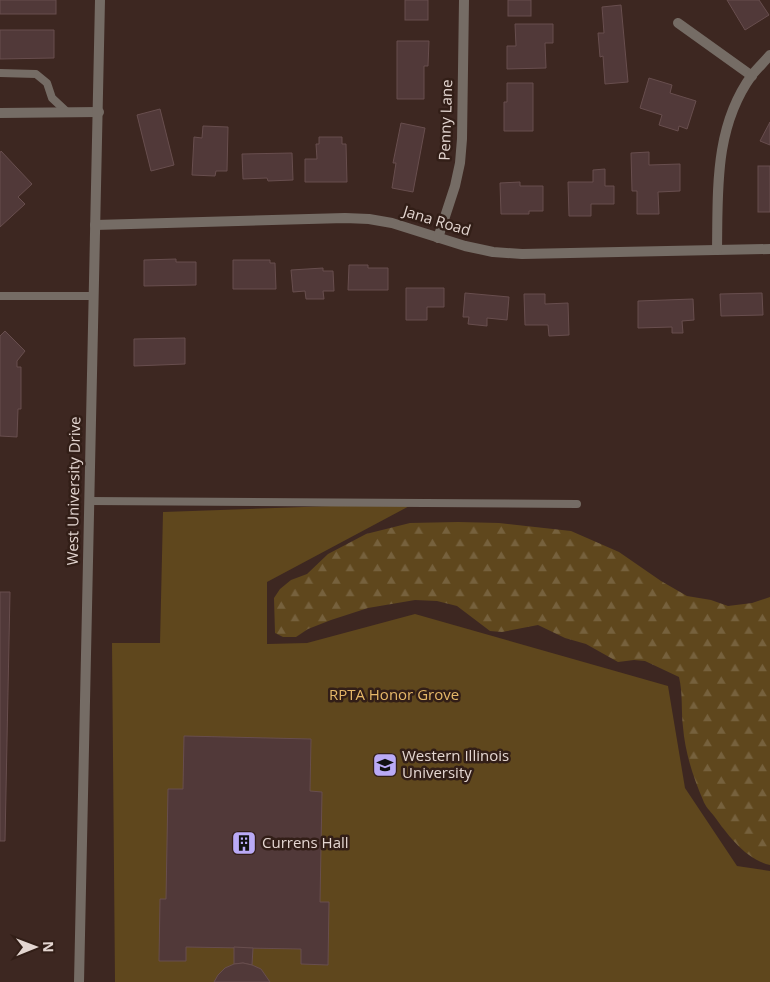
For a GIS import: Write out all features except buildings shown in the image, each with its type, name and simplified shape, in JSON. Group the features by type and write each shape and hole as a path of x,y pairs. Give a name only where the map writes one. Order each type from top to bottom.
{"street":[{"name":"West University Drive","path":"79,982 100,0"},
{"name":"Penny Lane","path":"438,238 455,186 460,163 464,0"},
{"path":"678,23 752,76"},
{"path":"717,250 718,174 721,148 728,123 738,99 752,76 770,55"},
{"path":"0,113 99,112"},
{"name":"Jana Road","path":"96,224 345,218 369,219 392,223 465,246 493,252 522,254 770,249"}],"lane":[{"path":"0,74 36,74 47,83 52,98 68,112"},
{"path":"0,296 94,296"},
{"path":"89,501 577,504"}],"green space":[{"name":"RPTA Honor Grove","path":"415,503 267,582 267,644 307,643 415,614 668,686 685,788 737,866 770,871 770,982 115,982 112,643 160,643 163,512"},
{"path":"410,523 499,523 571,531 619,552 661,581 687,596 711,600 728,606 752,603 770,597 770,865 745,852 725,831 705,804 693,773 686,746 679,677 645,661 618,662 586,644 565,638 538,625 502,632 490,631 457,606 437,601 415,600 368,608 308,629 296,637 283,637 275,633 274,598 280,589 291,580 307,574 328,554 366,534"}],"place":[{"name":"Western Illinois University","path":"385,765"},
{"name":"Currens Hall","path":"244,843"}]}
